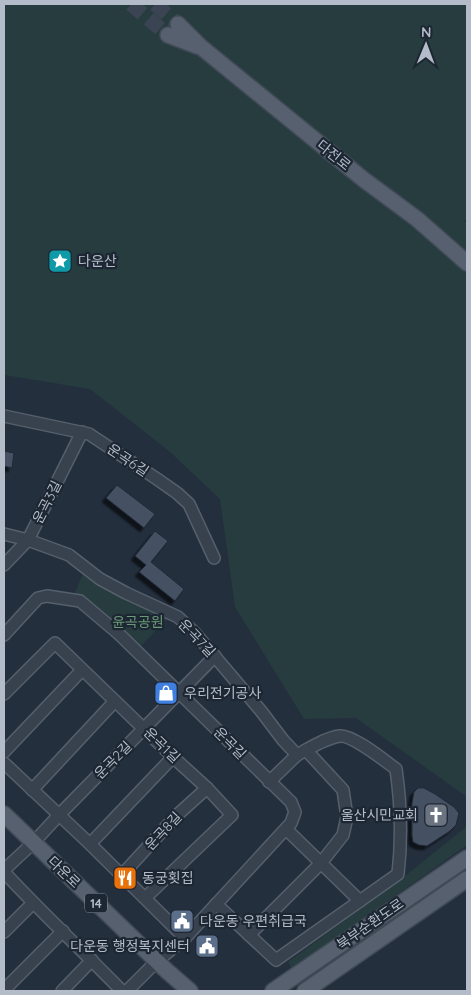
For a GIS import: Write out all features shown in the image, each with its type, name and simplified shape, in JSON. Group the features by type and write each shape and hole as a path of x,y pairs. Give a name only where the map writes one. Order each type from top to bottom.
{"main road":[{"name":"다전로","path":"173,29 201,47 363,179 417,219 467,262"},
{"name":"다운로","path":"4,814 156,961 190,991"},
{"name":"북부순환도로","path":"273,991 467,858"},
{"name":"북부순환도로","path":"312,989 467,879"}],"street":[{"name":"운곡6길","path":"4,416 89,434 149,474 177,493 189,504 214,558"},
{"name":"운곡3길","path":"4,565 28,540 82,432"},
{"name":"운곡7길","path":"4,534 28,540 69,555 100,579 178,617 215,656 283,740 301,753 343,790 347,817 343,836 321,863 249,935"},
{"name":"운곡길","path":"4,635 38,598 48,596 80,601 119,634 180,693 291,802 295,812 291,823 286,829 185,938 156,961 127,991"},
{"name":"운곡1길","path":"4,694 55,643 207,788 232,815 145,898"},
{"name":"운곡2길","path":"4,871 215,656"},
{"path":"4,752 82,670"},
{"path":"32,790 115,701"},
{"path":"216,904 276,960 398,874 401,849 400,796 396,769 360,744 341,736 322,742 301,753 269,782"},
{"path":"90,844 173,757"},
{"path":"4,763 90,844 185,938"},
{"name":"운곡8길","path":"121,876 176,816 207,788"},
{"path":"286,829 360,901"},
{"path":"4,871 32,903 63,931 122,991"},
{"path":"4,932 32,903"},
{"path":"4,990 63,931"},
{"path":"62,991 92,960"}],"green space":[{"path":"4,4 467,4 467,220 464,220 467,224 467,797 356,718 304,719 235,607 220,499 170,452 90,389 4,375"},
{"name":"윤곡공원","path":"85,569 170,616 138,649 73,597"},
{"path":"466,827 467,845 292,969 288,962 400,880"}],"building":[{"path":"4,451 14,453 12,468 4,466"},
{"path":"117,485 155,514 144,528 106,498"},
{"path":"155,531 168,541 151,562 184,589 175,601 139,572 146,565 135,556"},
{"name":"울산시민교회","path":"418,788 424,788 435,794 454,807 459,813 456,825 427,846 413,842 412,836 412,803 414,792"}],"tunnel":[{"path":"131,4 168,35"},
{"path":"155,4 178,24"}],"place":[{"name":"다운산","path":"60,261"},
{"name":"우리전기공사","path":"166,693"},
{"name":"울산시민교회","path":"436,815"},
{"name":"동궁횟집","path":"125,878"},
{"name":"다운동 우편취급국","path":"182,921"},
{"name":"다운동 행정복지센터","path":"207,946"}]}
